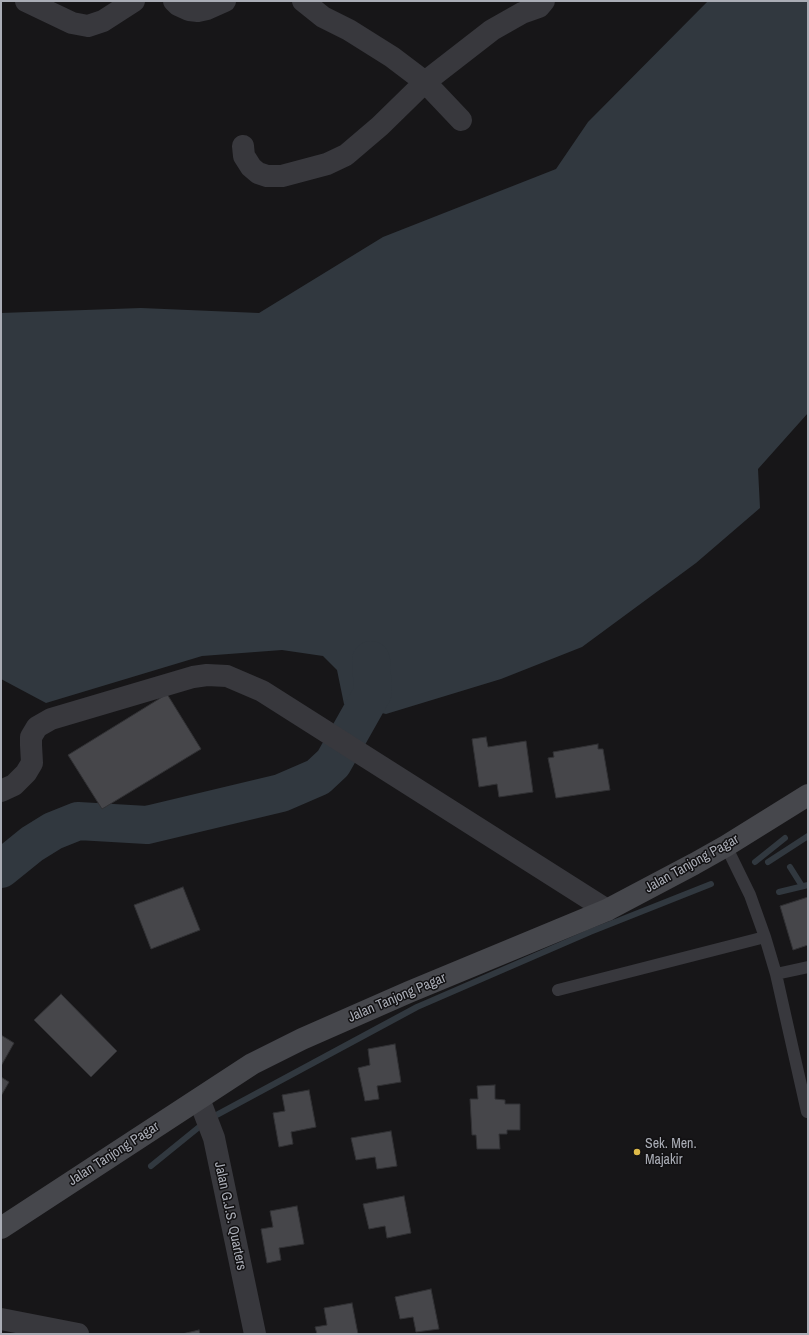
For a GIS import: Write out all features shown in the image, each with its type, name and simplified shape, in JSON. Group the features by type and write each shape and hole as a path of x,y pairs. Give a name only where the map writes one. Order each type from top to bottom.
{"main road":[{"name":"Jalan Tanjong Pagar","path":"1,1228 252,1064 302,1039 409,992 607,910 726,846 808,795"}],"street":[{"path":"26,1 72,23 88,26 103,21 134,1"},
{"path":"174,1 178,5 188,10 198,11 207,9 225,1"},
{"path":"303,1 323,17 349,30 425,82 461,120"},
{"path":"243,146 244,156 251,167 258,173 267,176 282,176 327,164 346,155 380,126 425,82 492,30 522,13 539,7 544,1"},
{"path":"1,791 14,785 26,773 32,763 30,744 31,737 37,727 50,719 193,677 207,675 227,676 262,691 607,910"},
{"name":"Jalan G.J.S. Quarters","path":"199,1099 214,1138 255,1334"},
{"path":"1,1319 78,1334"}],"lane":[{"path":"726,846 750,895 766,938 776,974 807,1112"},
{"path":"558,990 766,938"},
{"path":"776,974 808,967"}],"shaded area":[{"path":"708,1 808,1 808,413 758,469 760,508 696,563 582,647 501,679 386,714 344,704 337,670 323,656 282,650 202,656 46,703 1,679 1,313 141,308 259,313 383,237 556,169 588,122"}],"building":[{"path":"167,694 201,749 102,809 68,755"},
{"path":"486,737 488,747 526,741 533,792 499,797 497,784 479,787 472,739"},
{"path":"598,744 598,749 603,749 610,790 556,798 548,758 554,757 553,752"},
{"path":"183,887 200,930 151,949 134,905"},
{"path":"808,897 808,945 793,950 780,906"},
{"path":"61,994 117,1051 91,1077 34,1020"},
{"path":"1,1035 14,1043 1,1066"},
{"path":"395,1044 401,1082 377,1086 379,1099 365,1101 358,1068 370,1065 368,1049"},
{"path":"1,1077 9,1082 1,1096"},
{"path":"495,1085 495,1099 505,1100 505,1104 520,1104 520,1130 507,1130 507,1134 499,1134 500,1149 477,1149 476,1135 472,1135 470,1099 478,1099 477,1086"},
{"path":"309,1090 316,1127 291,1132 293,1144 279,1147 273,1113 285,1111 282,1095"},
{"path":"391,1131 397,1166 377,1169 375,1157 356,1160 351,1138"},
{"path":"404,1196 411,1233 387,1238 385,1226 369,1229 363,1204"},
{"path":"297,1206 304,1244 279,1248 281,1260 267,1263 261,1229 273,1227 270,1211"},
{"path":"431,1289 439,1329 416,1332 413,1317 400,1319 395,1297"},
{"path":"352,1303 358,1334 317,1334 315,1327 327,1325 324,1308"},
{"path":"199,1330 200,1334 182,1334"}],"waterway":[{"path":"1,869 32,844 53,831 78,821 147,825 281,793 318,777 333,763 373,692 371,660"},
{"path":"768,862 808,836"},
{"path":"755,862 785,838"},
{"path":"790,867 802,886"},
{"path":"211,1118 417,1007 590,932 711,884"},
{"path":"779,892 808,885"},
{"path":"151,1166 204,1123"}],"place":[{"name":"Sek. Men. Majakir","path":"637,1152"}]}
